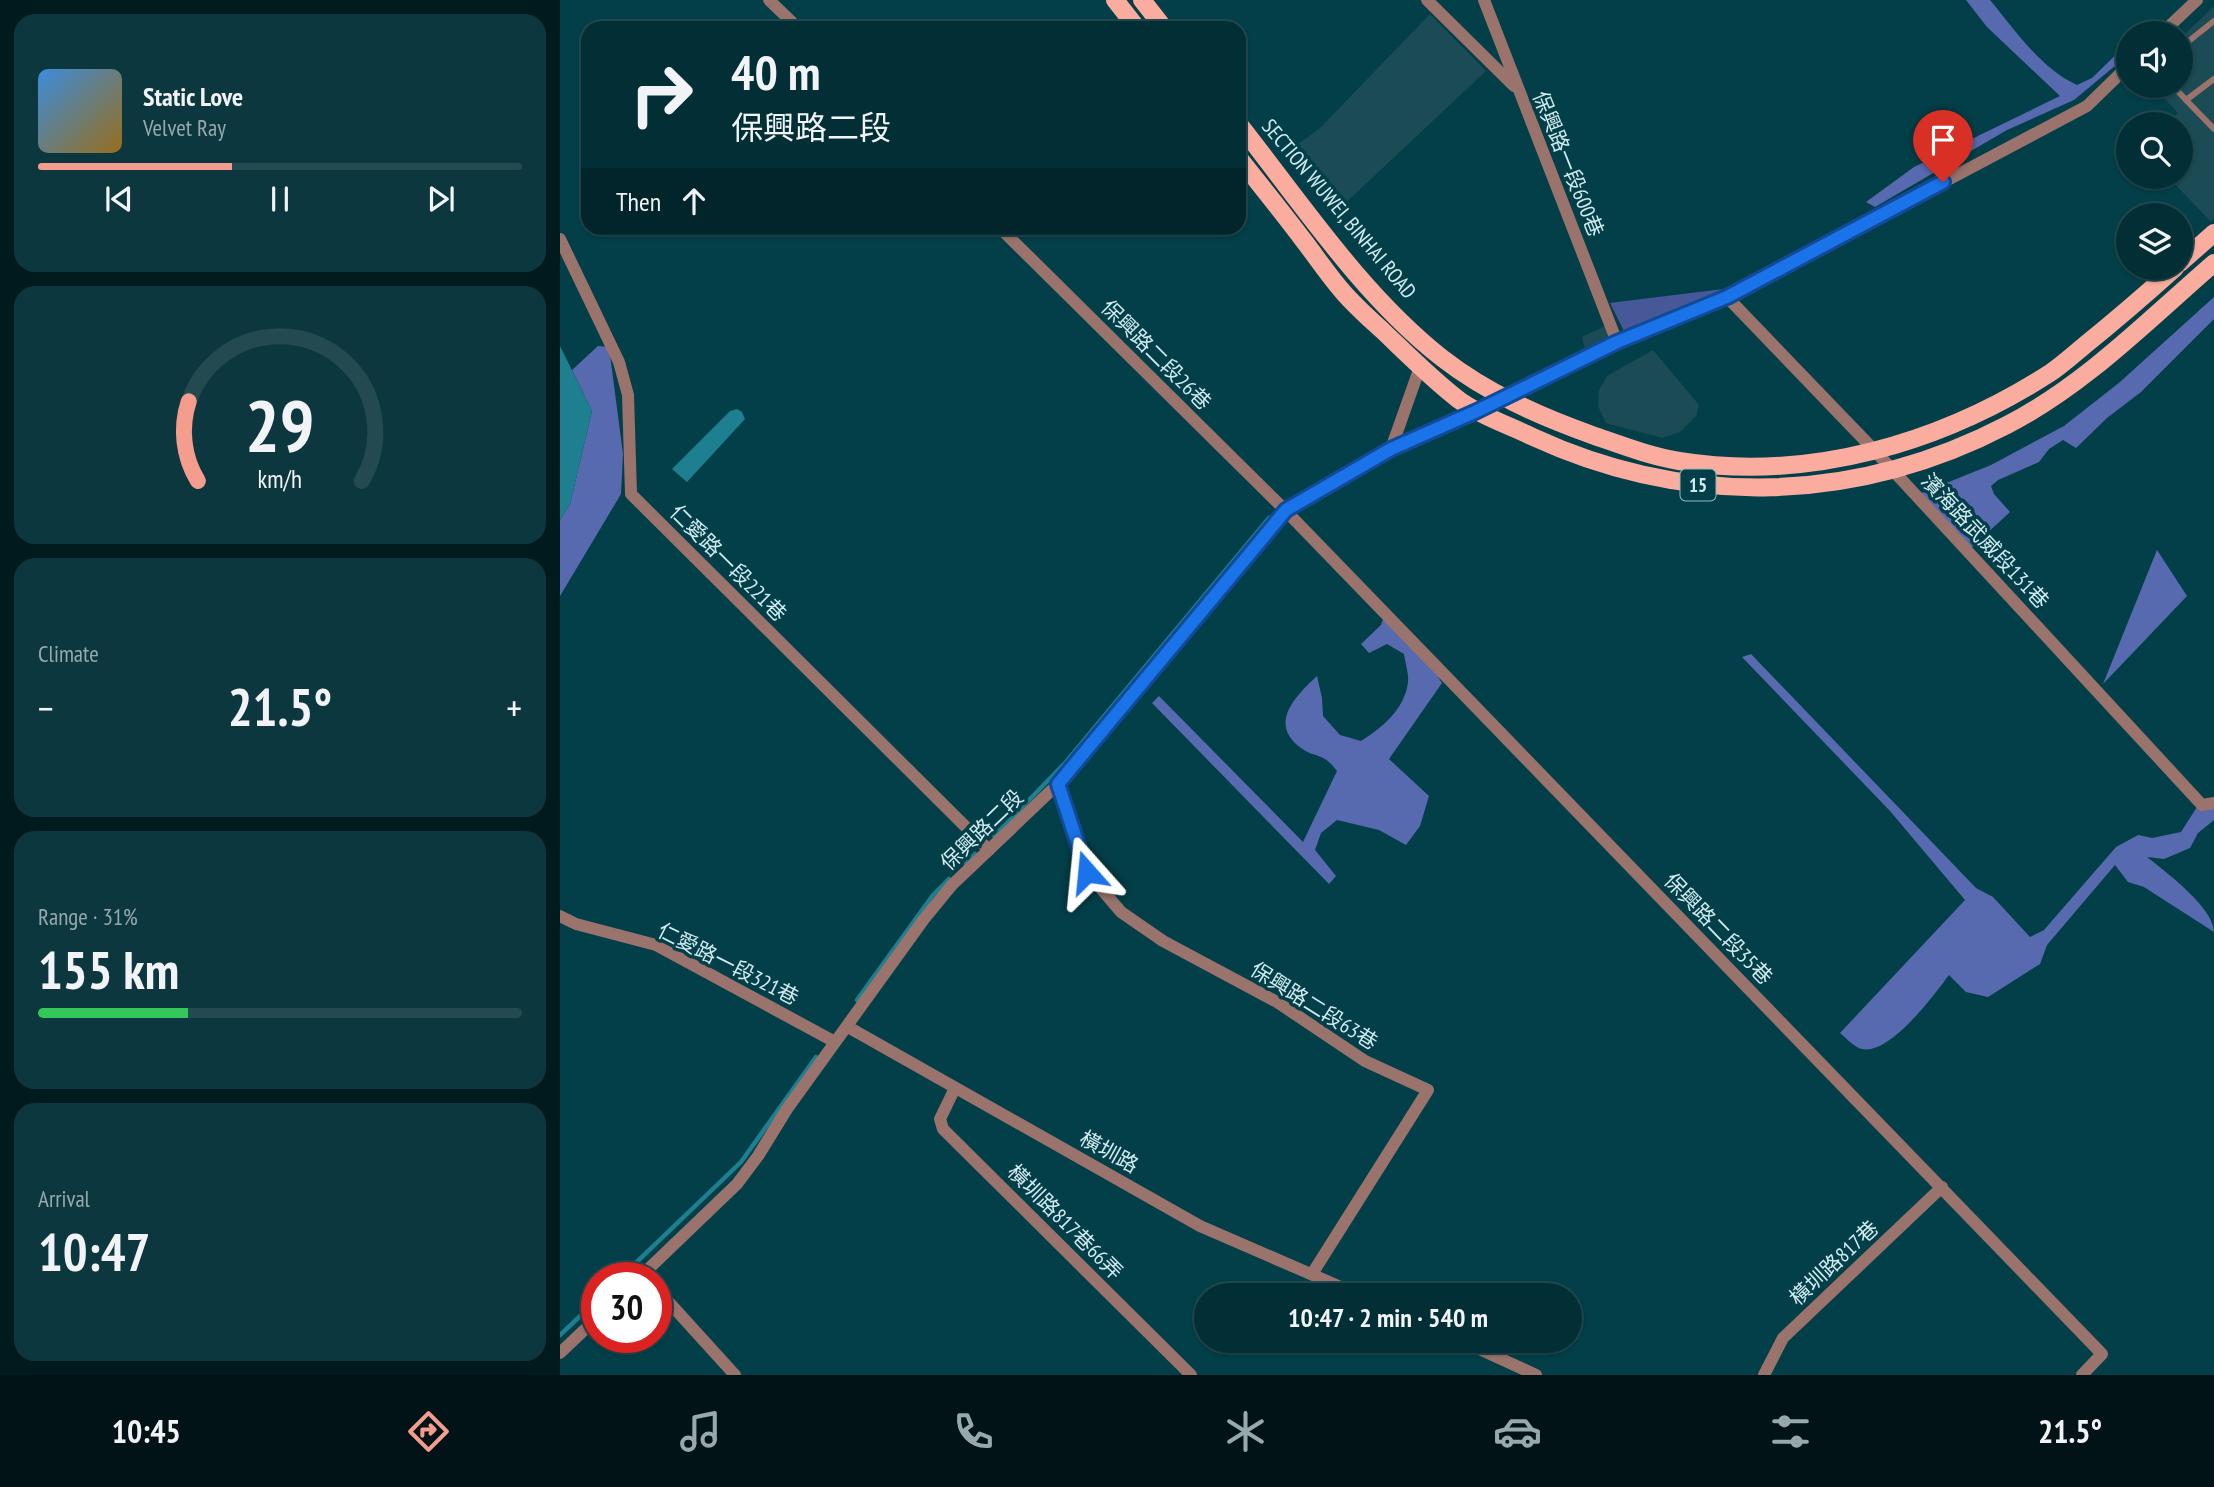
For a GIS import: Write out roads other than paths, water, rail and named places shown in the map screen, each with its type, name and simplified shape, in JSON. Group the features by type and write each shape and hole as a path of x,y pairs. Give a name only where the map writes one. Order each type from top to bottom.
{"main road":[{"path":"1115,0 1132,21"},
{"path":"1142,0 1158,21"},
{"name":"SECTION WUWEI, BINHAI ROAD","path":"1246,133 1356,273 1394,314 1442,358 1501,398 1567,426 1629,448 1678,461 1724,466 1825,462 1875,451 1941,430 1997,404 2053,371 2126,313 2162,280"},
{"name":"SECTION WUWEI, BINHAI ROAD","path":"1246,167 1343,293 1420,367 1460,400 1477,411 1560,450 1642,475 1715,487 1789,487 1862,479 1970,442 2007,425 2079,380 2214,263"},
{"path":"2193,252 2214,233"}],"street":[{"path":"769,0 791,21"},
{"path":"1427,0 1518,90"},
{"name":"保興路一段600巷","path":"1484,0 1617,342"},
{"path":"2175,21 2197,0"},
{"name":"保興路二段","path":"657,1262 737,1184 787,1109 923,919 952,885 1058,784 1286,510 1391,449 1477,411 1617,342 1727,297 2087,106 2116,78"},
{"name":"保興路二段26巷","path":"1007,235 1286,510"},
{"name":"仁愛路一段221巷","path":"560,239 619,362 628,395 631,494 989,849"},
{"name":"濱海路武威段131巷","path":"1727,297 1894,470 2202,805 2214,803"},
{"path":"1391,449 1420,367"},
{"name":"保興路二段35巷","path":"1286,510 2102,1354 2082,1375"},
{"name":"保興路二段63巷","path":"1058,784 1087,872 1121,912 1163,941 1278,1002 1365,1061 1428,1090 1312,1274"},
{"name":"仁愛路一段321巷","path":"560,916 576,924 656,945 835,1042"},
{"name":"橫圳路","path":"848,1027 1200,1226 1332,1283"},
{"name":"橫圳路817巷66弄","path":"955,1088 940,1119 943,1129 1191,1375"},
{"name":"橫圳路817巷","path":"1764,1375 1783,1338 1942,1187"},
{"path":"672,1306 735,1375"},
{"path":"560,1353 581,1333"},
{"path":"1488,1353 1536,1375"}],"lane":[{"path":"2193,39 2213,25"},
{"path":"2214,79 2186,100 2214,129"}],"waterway":[{"path":"994,836 1066,762 1269,518"},
{"path":"966,864 975,854"},
{"path":"857,1000 933,895 949,879"},
{"path":"637,1262 741,1162 816,1057"},
{"path":"560,1335 581,1315"}]}
